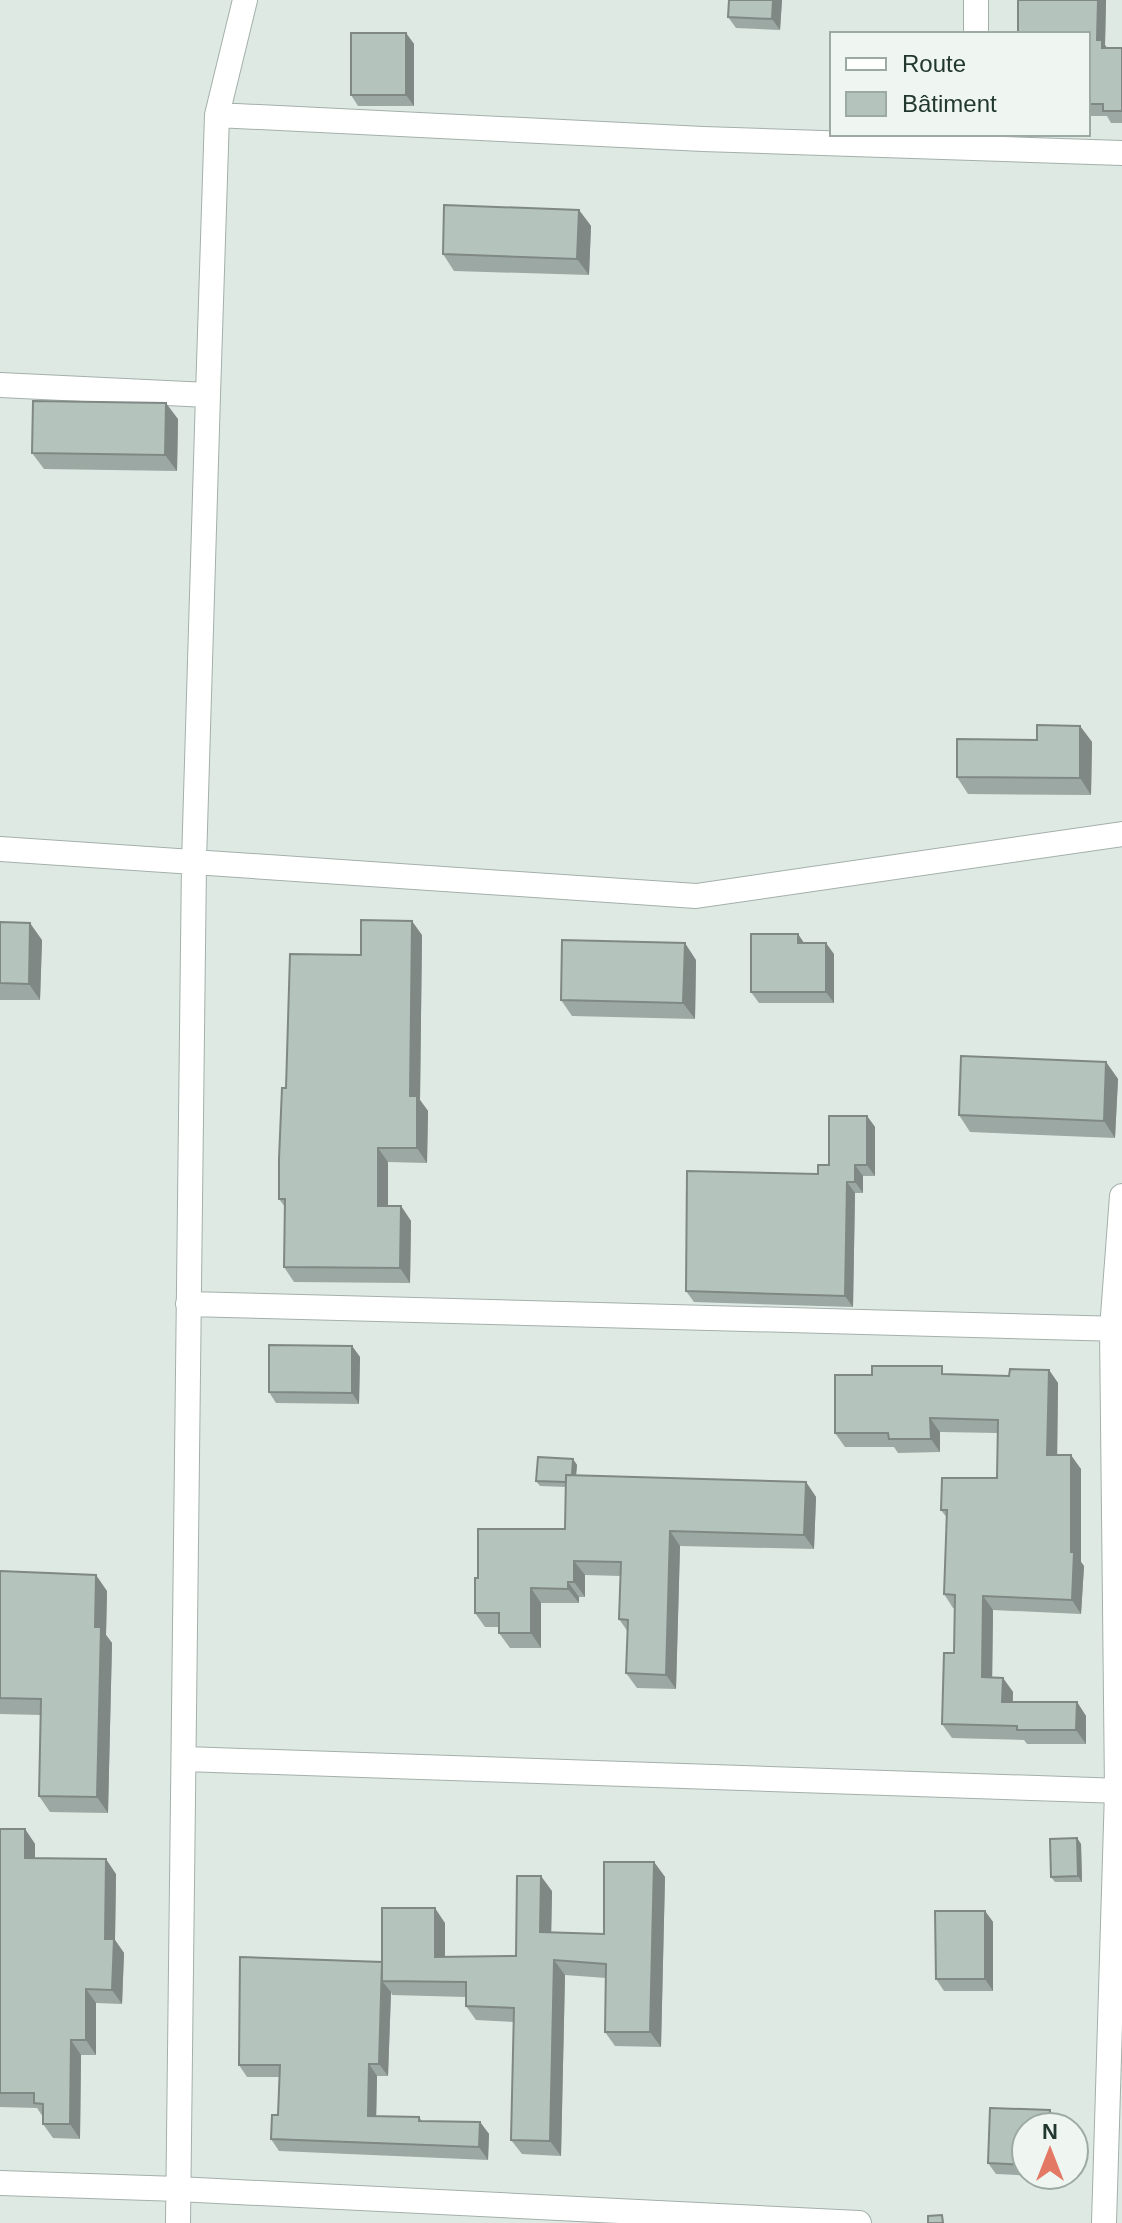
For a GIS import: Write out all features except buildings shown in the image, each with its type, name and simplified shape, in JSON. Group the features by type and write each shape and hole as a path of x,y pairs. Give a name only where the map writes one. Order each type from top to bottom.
{"street":[{"path":"178,2223 194,862 208,395 217,115 245,0"},
{"path":"976,0 976,32"},
{"path":"217,115 703,139 975,141 1122,153"},
{"path":"0,385 208,395"},
{"path":"0,849 696,896 1122,834"},
{"path":"1104,2223 1120,1791 1117,1329 1122,1196"},
{"path":"188,1304 1117,1329"},
{"path":"185,1759 1120,1791"},
{"path":"0,2183 859,2223"}]}
